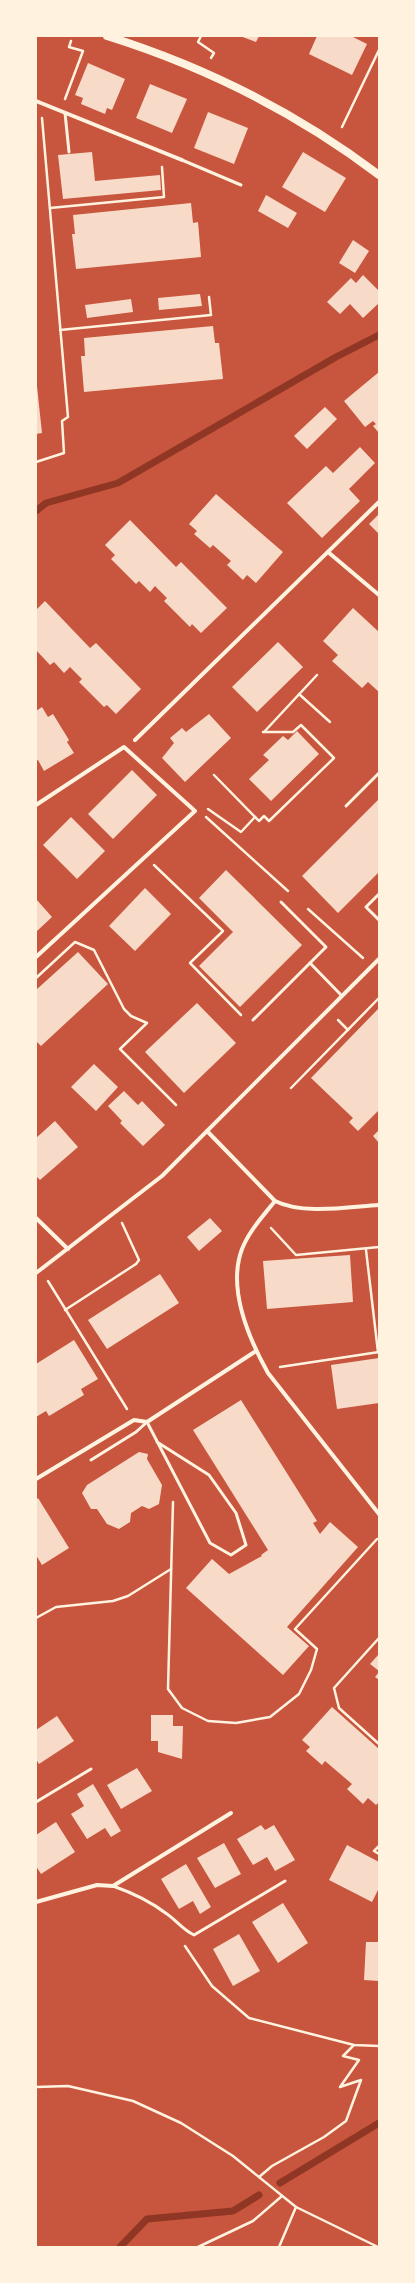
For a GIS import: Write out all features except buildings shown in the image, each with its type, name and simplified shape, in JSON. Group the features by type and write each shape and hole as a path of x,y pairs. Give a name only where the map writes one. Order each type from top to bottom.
{"main road":[{"path":"107,36 180,62 246,92 316,131 379,175"}],"street":[{"path":"36,101 182,160"},
{"path":"135,740 379,502"},
{"path":"328,552 379,595"},
{"path":"36,805 124,747 193,810 145,857 36,957"},
{"path":"36,1272 162,1176 379,959"},
{"path":"207,1131 275,1201 284,1205 298,1208 334,1208 379,1205"},
{"path":"275,1201 261,1218 247,1240 237,1268 240,1304 256,1351 268,1373 379,1514"},
{"path":"36,1218 68,1249"},
{"path":"36,1479 134,1420 147,1422 256,1351"},
{"path":"36,1902 97,1885 113,1886 231,1813"}],"lane":[{"path":"66,113 69,152"},
{"path":"182,160 242,185"},
{"path":"346,806 379,773"},
{"path":"379,894 366,908 379,920"},
{"path":"253,1020 326,947 281,902"},
{"path":"310,963 342,996"},
{"path":"91,1460 136,1432 147,1422 157,1442 174,1475 210,1543 231,1555 246,1545 236,1513 209,1475 157,1442"},
{"path":"36,1802 91,1769"},
{"path":"113,1886 154,1905 172,1917 186,1931 194,1935 285,1881"}],"path":[{"path":"201,36 198,42 214,52 211,58"},
{"path":"62,105 83,51 69,47 71,41"},
{"path":"342,127 379,50"},
{"path":"36,462 64,452 62,421 68,417 42,113"},
{"path":"50,208 164,197 162,160"},
{"path":"60,330 211,315 209,297"},
{"path":"214,775 259,821 264,816 269,821 334,758 302,725 293,732 263,732 317,675"},
{"path":"299,694 330,722"},
{"path":"255,817 241,832 198,803 193,810 202,813 294,896"},
{"path":"145,857 223,931 190,963 242,1016 245,1012 253,1020"},
{"path":"306,907 364,959"},
{"path":"36,978 75,942 94,950 124,1009 131,1016 147,1023 120,1049 176,1106"},
{"path":"291,1088 379,998"},
{"path":"338,1020 348,1030"},
{"path":"65,1310 114,1280 136,1264 139,1260 122,1223"},
{"path":"271,1228 296,1255 379,1248"},
{"path":"275,1368 378,1352 366,1250"},
{"path":"48,1281 134,1420"},
{"path":"174,1475 168,1689 182,1708 208,1721 236,1723 270,1717 299,1694 311,1670 317,1649 295,1629 377,1539"},
{"path":"36,1618 56,1607 113,1601 128,1596 171,1569"},
{"path":"379,1638 334,1688 339,1708 379,1744"},
{"path":"379,1846 374,1851 379,1854"},
{"path":"184,1944 212,1986 249,2018 354,2045 379,2046"},
{"path":"258,2177 272,2166 324,2137 346,2121 361,2080 340,2087 359,2060 343,2056 354,2045"},
{"path":"36,2087 68,2086 133,2101 181,2123 233,2156 296,2207 378,2247"},
{"path":"198,2247 253,2221 282,2196"},
{"path":"279,2247 296,2207"}],"waterway":[{"path":"36,511 46,503 118,483 336,357 379,335"},
{"path":"280,2183 379,2123"},
{"path":"120,2247 147,2219 233,2211 259,2195"}]}
